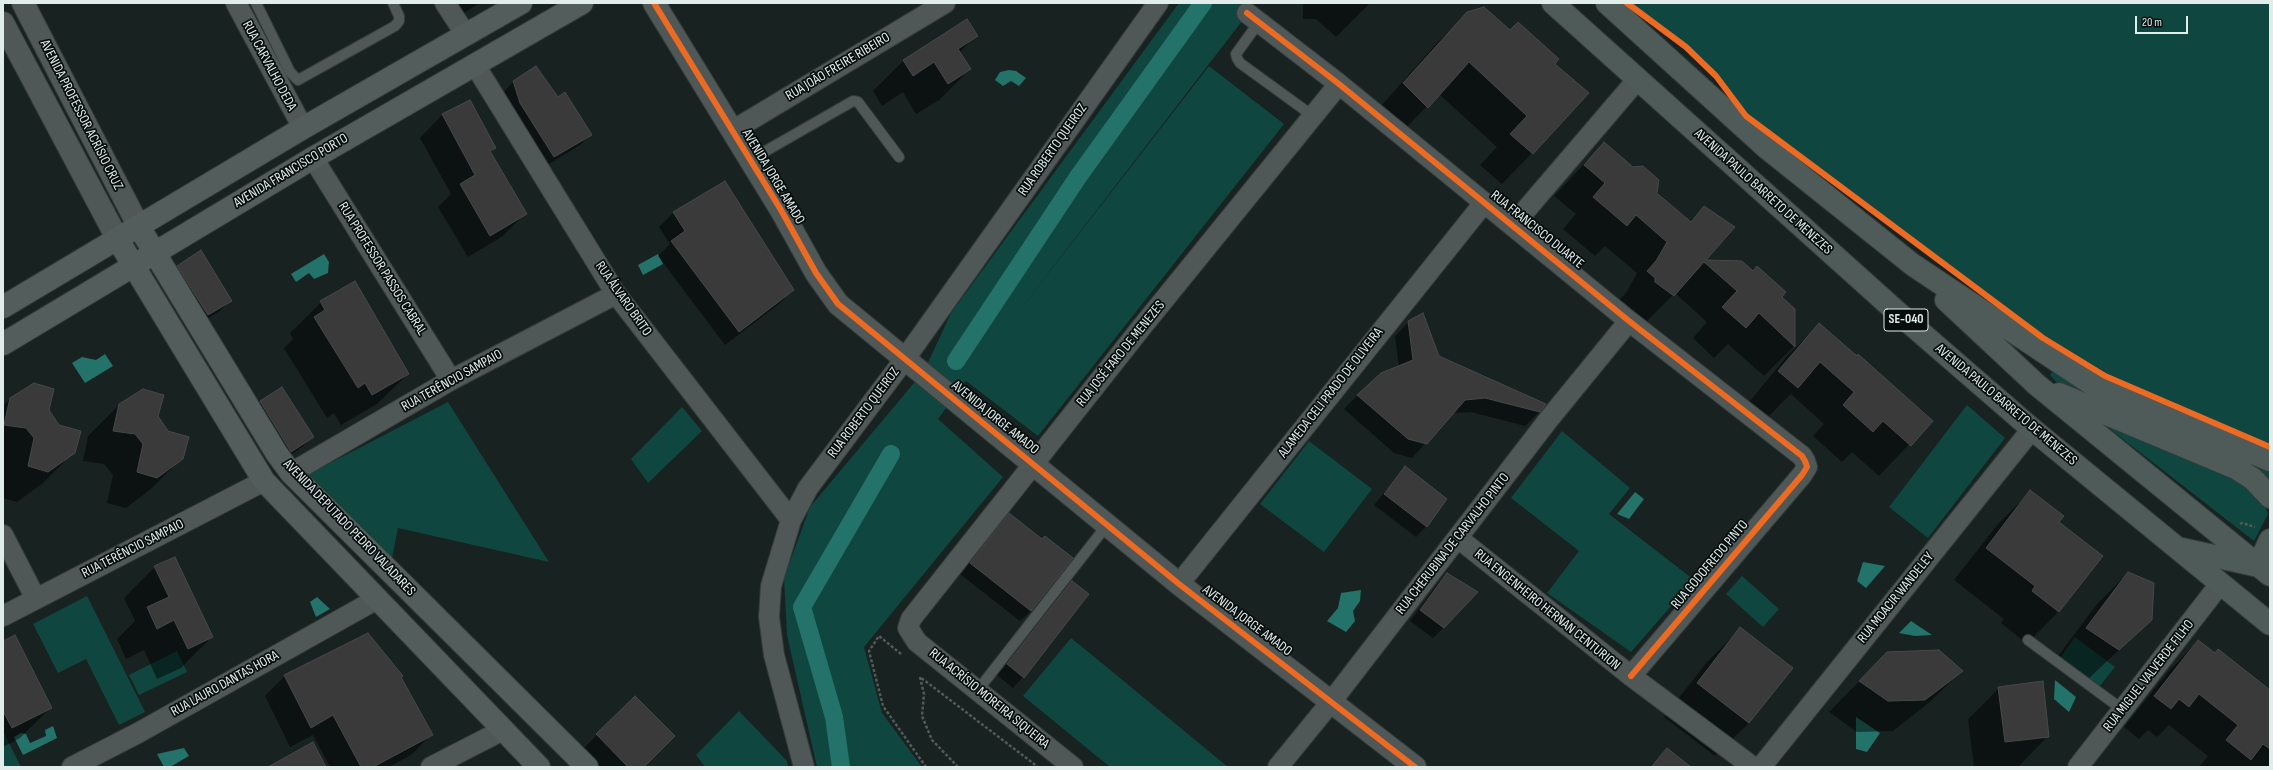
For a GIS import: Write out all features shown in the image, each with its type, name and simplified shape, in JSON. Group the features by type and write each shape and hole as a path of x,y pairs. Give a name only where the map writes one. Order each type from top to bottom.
{"main road":[{"path":"3,307 118,240 303,128 521,3"},
{"name":"AVENIDA FRANCISCO PORTO","path":"3,344 313,158 582,3"},
{"name":"AVENIDA PAULO BARRETO DE MENEZES","path":"1553,3 1637,80 2032,429 2270,624"},
{"name":"SE-040","path":"1607,3 1768,148 1913,266 2098,388 2174,422 2265,458"},
{"name":"AVENIDA DEPUTADO PEDRO VALADARES","path":"139,227 277,454 291,473 587,767"},
{"name":"AVENIDA DEPUTADO PEDRO VALADARES","path":"118,240 132,266 264,481 539,767"},
{"name":"SE-040","path":"1913,266 1940,294 2037,385 2266,571"},
{"path":"2037,385 2236,468 2253,479 2270,497"},
{"path":"2180,549 2266,571 2270,540"}],"street":[{"name":"AVENIDA PROFESSOR ACRÍSIO CRUZ","path":"23,3 139,227"},
{"name":"RUA CARVALHO DEDA","path":"236,3 303,128"},
{"path":"446,3 466,35"},
{"name":"AVENIDA JORGE AMADO","path":"654,3 750,160 816,273 838,304 904,360 1179,584 1312,685 1331,702 1415,767"},
{"name":"RUA JOÃO FREIRE RIBEIRO","path":"732,131 945,3"},
{"name":"RUA ROBERTO QUEIROZ","path":"804,767 774,655 769,618 771,586 791,520 808,488 904,360 1158,3"},
{"name":"RUA FRANCISCO DUARTE","path":"1253,18 1339,84 1513,225 1629,322 1802,456 1807,467"},
{"name":"AVENIDA PROFESSOR ACRÍSIO CRUZ","path":"3,23 118,240"},
{"name":"RUA ÁLVARO BRITO","path":"475,65 616,294 791,520"},
{"path":"1513,225 1637,80"},
{"name":"RUA JOSÉ FARO DE MENEZES","path":"908,628 915,612 1339,84"},
{"name":"RUA PROFESSOR PASSOS CABRAL","path":"313,158 451,380"},
{"name":"ALAMEDA CELI PRADO DE OLIVEIRA","path":"1179,584 1484,203"},
{"name":"RUA TERÊNCIO SAMPAIO","path":"291,473 451,380 616,294"},
{"name":"RUA CHERUBINA DE CARVALHO PINTO","path":"1278,767 1331,702 1549,419 1629,322"},
{"name":"RUA MOACIR WANDELEY","path":"1761,767 2032,429"},
{"name":"RUA GODOFREDO PINTO","path":"1631,676 1807,467"},
{"name":"RUA TERÊNCIO SAMPAIO","path":"3,616 264,481"},
{"path":"3,535 36,599"},
{"name":"RUA ENGENHEIRO HERNAN CENTURION","path":"1458,538 1631,676 1753,767"},
{"name":"RUA MIGUEL VALVERDE FILHO","path":"2078,767 2220,584"},
{"name":"RUA LAURO DANTAS HORA","path":"72,767 138,733 377,599"},
{"name":"RUA ACRÍSIO MOREIRA SIQUEIRA","path":"908,628 917,642 1073,767"},
{"path":"431,767 503,730"}],"lane":[{"path":"256,3 290,72 298,80 395,26 399,21 399,16 393,3"},
{"path":"1253,18 1236,54 1240,63 1313,116"},
{"path":"750,160 853,101 858,102 899,157"},
{"path":"978,690 1106,525"},
{"path":"2028,640 2123,710"}],"path":[{"path":"879,636 869,651 883,706 926,767"},
{"path":"958,767 932,740 922,716 924,694 920,677 1038,767"}],"shaded area":[{"path":"1179,3 1247,3 1242,21 1013,319 1209,66 1284,124 1038,436 966,381 938,419 1003,477 864,647 882,713 922,767 817,767 787,635 784,578 810,507 924,371 951,313"},
{"path":"1627,3 2270,3 2270,447 2105,376 2043,338 1746,116 1716,76 1686,47"},
{"path":"1009,70 1016,71 1026,78 1019,86 1011,81 1003,86 995,80 1000,72"},
{"path":"324,254 329,262 328,273 314,279 309,273 296,282 291,274"},
{"path":"658,254 663,264 643,275 638,265"},
{"path":"105,354 113,366 85,383 72,363 82,357 96,360"},
{"path":"2052,372 2057,372 2270,468 2270,483 2060,386 2050,375"},
{"path":"448,402 549,562 398,528 392,558 309,474"},
{"path":"1967,405 2005,438 1928,538 1889,507"},
{"path":"682,407 702,431 648,483 631,459"},
{"path":"2114,423 2248,483 2264,503 2268,514 2254,541 2110,429"},
{"path":"1562,431 1630,488 1609,514 1694,580 1631,652 1547,593 1579,551 1511,498"},
{"path":"1309,441 1372,489 1324,552 1260,504"},
{"path":"1635,492 1644,499 1629,519 1617,514"},
{"path":"1863,562 1885,566 1866,588 1857,581"},
{"path":"1742,576 1779,609 1763,627 1726,594"},
{"path":"1361,590 1360,601 1353,611 1355,621 1346,632 1327,621 1338,608 1341,593"},
{"path":"87,596 145,712 119,725 86,659 58,673 33,624"},
{"path":"317,597 330,609 316,617 310,602"},
{"path":"1911,621 1932,635 1915,636 1899,633"},
{"path":"2075,637 2115,667 2099,687 2060,658"},
{"path":"1071,638 1228,767 1110,767 1023,696"},
{"path":"177,651 187,672 139,695 129,675"},
{"path":"2055,680 2076,697 2069,712 2054,699"},
{"path":"739,711 787,761 788,767 705,767 696,755"},
{"path":"1856,717 1880,733 1867,752 1856,749"},
{"path":"53,726 57,738 23,755 14,737 21,733 26,734 30,743 46,736 45,730"},
{"path":"3,731 21,767 3,767"},
{"path":"184,748 189,756 170,767 164,767 157,754"}],"building":[{"path":"1484,7 1510,30 1518,22 1559,59 1555,64 1589,93 1533,154 1510,134 1527,116 1469,62 1428,108 1403,83 1467,12"},
{"path":"967,19 978,36 958,49 971,69 948,84 934,62 913,76 903,60"},
{"path":"536,66 558,97 565,92 592,135 554,157 520,103 513,81"},
{"path":"470,100 496,148 490,151 527,214 490,236 460,184 475,175 442,114"},
{"path":"1604,142 1633,167 1643,166 1659,180 1657,193 1691,222 1704,206 1735,227 1706,260 1742,261 1753,271 1757,266 1786,292 1782,297 1795,309 1795,347 1759,313 1746,328 1722,307 1737,291 1704,262 1674,296 1655,282 1655,278 1647,271 1656,261 1667,242 1636,215 1627,226 1593,197 1605,183 1584,165"},
{"path":"725,181 794,290 739,332 671,241 685,231 673,212"},
{"path":"201,250 232,301 208,315 177,266"},
{"path":"355,281 409,374 372,395 365,383 358,388 314,317 325,310 320,301"},
{"path":"1423,313 1439,356 1546,404 1540,412 1485,398 1465,400 1427,444 1408,439 1357,395 1381,373 1413,360 1408,321"},
{"path":"1819,323 1857,356 1858,354 1933,421 1911,446 1883,421 1873,432 1843,405 1854,392 1820,362 1798,388 1778,371"},
{"path":"34,383 54,389 49,410 59,425 81,431 75,453 48,472 28,466 34,438 26,428 4,425 10,398"},
{"path":"282,387 314,437 291,452 260,401"},
{"path":"143,389 164,395 158,416 168,431 189,437 183,459 157,478 137,472 143,444 135,434 113,431 119,404"},
{"path":"1405,466 1447,499 1427,527 1384,494"},
{"path":"2030,490 2064,516 2059,522 2103,556 2059,612 2032,591 2035,586 1986,548"},
{"path":"1009,513 1042,539 1045,536 1073,558 1031,611 970,563"},
{"path":"175,557 213,637 188,649 174,620 157,629 147,607 169,597 154,566"},
{"path":"2128,572 2154,583 2152,620 2119,650 2086,628"},
{"path":"1447,573 1478,592 1444,628 1420,610"},
{"path":"1072,581 1089,594 1024,678 1007,664"},
{"path":"1740,627 1793,668 1749,723 1697,683"},
{"path":"368,633 403,676 401,677 433,735 373,767 361,767 333,715 311,728 284,675"},
{"path":"15,635 52,708 12,728 3,711 3,641"},
{"path":"2198,640 2215,653 2218,649 2270,690 2270,749 2263,744 2251,760 2226,740 2238,725 2199,694 2189,707 2179,699 2171,709 2154,696"},
{"path":"1939,650 1963,671 1925,700 1888,701 1859,681 1887,652"},
{"path":"2043,681 2049,737 2005,742 1998,687"},
{"path":"635,696 675,736 644,767 628,767 596,734"},
{"path":"313,742 326,767 268,767"},
{"path":"1667,748 1691,767 1651,767"}],"waterway":[{"path":"956,361 1078,177 1203,3"},
{"path":"841,767 834,717 802,607 891,454"}],"cycle path":[{"path":"654,3 781,210 816,273 838,304 1179,584 1415,767"},
{"path":"1627,3 1686,47 1716,76 1746,116 2043,338 2105,376 2270,447"},
{"path":"1247,13 1339,84 1629,321 1802,456 1805,461 1807,467 1802,475 1631,676"}]}
